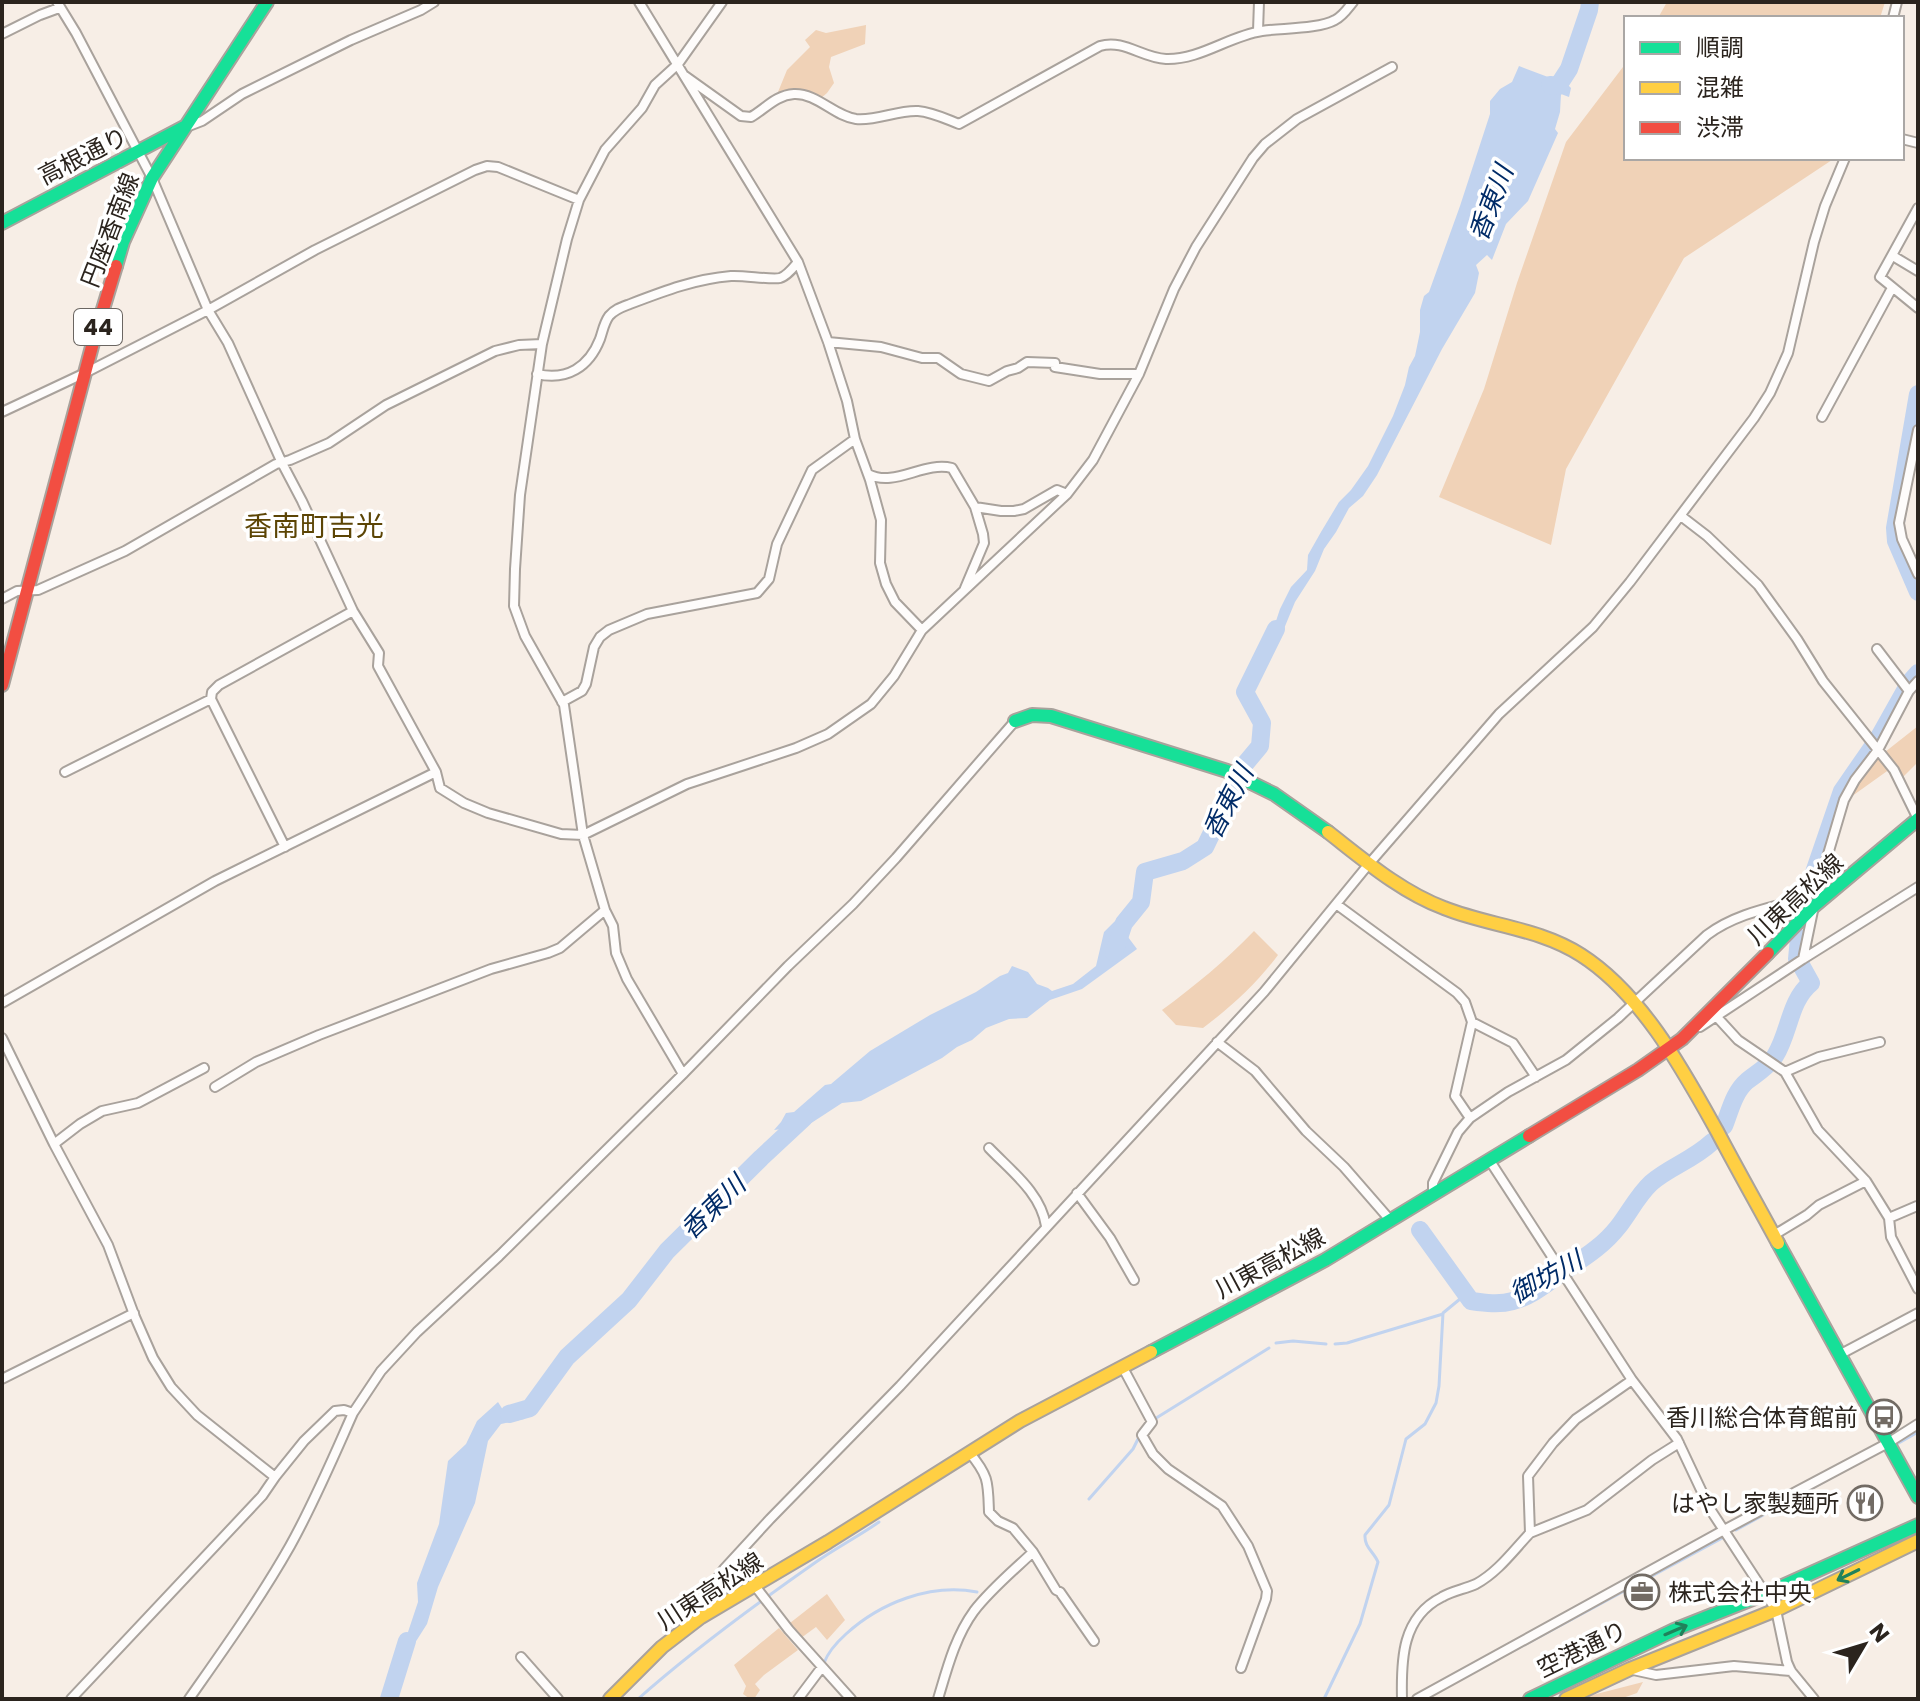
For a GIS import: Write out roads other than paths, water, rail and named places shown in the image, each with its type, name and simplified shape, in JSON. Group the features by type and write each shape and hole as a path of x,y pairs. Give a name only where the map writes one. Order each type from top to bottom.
{"main road":[{"name":"円座香南線","path":"2,685 123,242 152,178 267,2"},
{"name":"高根通り","path":"2,223 184,127"},
{"path":"1015,721 1024,715 1051,716 1193,759 1255,784 1334,836 1368,865 1428,901 1463,916 1525,930 1571,948 1614,979 1654,1027 1685,1074 1918,1497"},
{"name":"川東高松線","path":"610,1699 662,1647 701,1617 969,1452 1020,1421 1325,1260 1638,1070 1682,1039 1819,902 1918,819"},
{"name":"空港通り","path":"1530,1699 1674,1630 1765,1594 1918,1525"},
{"name":"空港通り","path":"1566,1699 1630,1669 1776,1610 1918,1541"}],"street":[{"path":"184,127 202,121 256,88 351,40 434,2"},
{"path":"639,2 798,262 847,401 855,439 881,520 880,563 886,584 895,602 922,630"},
{"path":"683,1074 627,979 616,953 613,926 605,910 583,835 562,702 525,636 514,606 520,495 537,374 567,239 579,200 605,150 642,108 655,85 678,64 722,2"},
{"path":"1258,31 1259,2"},
{"path":"685,76 741,116 751,117 778,98 798,94 856,119 918,111 959,124 1100,46 1110,43 1154,57 1186,58 1258,31 1335,20 1353,2"},
{"path":"2,34 58,5 76,33 152,178 208,310 228,343 353,611 379,653 378,666 436,772 440,788 488,813 561,834 583,835 687,784 796,748 828,734 871,704 894,676 922,630 1067,494 1093,460 1139,374 1174,289 1196,247 1253,158 1265,144 1297,119 1392,67"},
{"path":"701,1617 707,1593 724,1569 900,1386 1264,992 1368,865 1499,714 1593,627 1681,516 1754,418 1781,371 1814,242 1844,160"},
{"path":"2,412 85,373 208,310 315,250 475,170 487,166 498,167 579,200"},
{"path":"1918,208 1880,277 1918,308"},
{"path":"1893,256 1918,271"},
{"path":"537,374 563,376 584,363 592,353 604,324 617,308 699,280 734,276 778,279 788,274 798,262"},
{"path":"1822,417 1892,288"},
{"path":"828,342 881,347 922,358 938,358 961,374 989,381 1027,362 1046,361 1055,363 1055,367 1100,374 1139,374"},
{"path":"2,599 17,591 38,590 125,551 276,464 329,443 386,405 495,351 542,344"},
{"path":"1918,430 1899,523 1902,539 1918,574"},
{"path":"562,702 582,691 594,647 609,630 647,614 757,593 769,579 777,544 812,470 855,439"},
{"path":"868,473 879,479 943,466 952,468 975,507 984,543 963,591"},
{"path":"975,507 1014,511 1024,509 1057,490 1067,494"},
{"path":"1681,516 1707,536 1758,585 1823,681 1894,770 1918,819"},
{"path":"285,847 211,699 212,692 219,685 353,611"},
{"path":"1877,649 1907,689"},
{"path":"1803,959 1819,902 1818,888 1844,800 1907,689 1918,681"},
{"path":"65,772 211,699"},
{"path":"189,1699 260,1597 290,1545 353,1413 381,1371 886,870 1015,721"},
{"path":"2,1003 215,881 436,772"},
{"path":"1682,1039 1918,887"},
{"path":"1433,1195 1433,1183 1458,1132 1470,1118 1508,1092 1566,1060 1618,1018 1721,924 1802,899 1819,902"},
{"path":"1336,904 1465,1002 1472,1022 1455,1096 1470,1118"},
{"path":"215,1087 256,1062 319,1035 491,969 560,948 605,910"},
{"path":"1716,1016 1738,1040 1785,1072 1818,1130 1866,1181 1889,1218 1891,1237 1918,1289"},
{"path":"1472,1022 1513,1043 1536,1077"},
{"path":"2,1038 108,1245 153,1358 171,1387 197,1415 275,1477"},
{"path":"1217,1042 1255,1071 1306,1131 1344,1167 1391,1221"},
{"path":"1785,1072 1819,1057 1880,1042"},
{"path":"54,1144 102,1111 138,1103 204,1068"},
{"path":"989,1148 1035,1196 1044,1211 1046,1226"},
{"path":"1490,1161 1632,1380 1679,1443 1710,1509 1776,1610 1787,1662 1814,1699"},
{"path":"1774,1235 1819,1205 1866,1181"},
{"path":"1077,1193 1110,1238 1134,1280"},
{"path":"1889,1218 1917,1206"},
{"path":"2,1379 134,1313"},
{"path":"1839,1355 1918,1313"},
{"path":"1122,1366 1152,1422 1142,1435 1153,1454 1168,1469 1222,1506 1248,1546 1267,1591 1241,1668"},
{"path":"1530,1533 1528,1476 1576,1419 1632,1380"},
{"path":"71,1699 262,1496 304,1441 335,1411 353,1413"},
{"path":"1417,1699 1918,1424"},
{"path":"1402,1699 1401,1667 1411,1623 1425,1606 1476,1584 1496,1570 1530,1533 1587,1510 1679,1443"},
{"path":"969,1452 983,1468 988,1485 989,1512 998,1521 1013,1528 1033,1552 1056,1590 1094,1641"},
{"path":"938,1699 959,1636 973,1613 1033,1552"},
{"path":"755,1586 789,1630 851,1699"},
{"path":"521,1657 558,1699"},
{"path":"1630,1669 1656,1675 1734,1666 1791,1671"},
{"path":"798,1699 822,1667"}],"water":[{"path":"1519,66 1556,80 1566,74 1567,84 1571,88 1569,97 1561,94 1555,129 1558,133 1528,201 1506,224 1492,260 1487,255 1476,265 1479,273 1475,293 1442,349 1377,475 1363,496 1349,508 1324,549 1315,571 1295,602 1281,636 1271,648 1259,648 1274,627 1291,587 1307,570 1308,555 1321,532 1339,502 1368,466 1393,416 1415,356 1424,296 1429,292 1460,206 1490,114 1490,101 1500,89 1512,82"},
{"path":"1117,919 1137,949 1082,989 1050,1000 1027,1018 1009,1019 986,1028 942,1058 861,1101 842,1103 796,1133 774,1130 786,1113 794,1112 870,1051 1008,973 1012,966 1028,972 1037,984 1052,991 1073,984 1096,966 1104,932"},
{"path":"498,1402 503,1410 510,1413 527,1405 534,1411 524,1419 501,1424 488,1441 475,1503 438,1587 427,1624 399,1668 418,1602 417,1583 439,1524 448,1461 466,1444 477,1421"}],"waterway":[{"name":"香東川","path":"1550,85 1558,86 1569,69 1590,2"},
{"name":"御坊川","path":"1918,394 1895,528 1896,541 1918,592"},
{"name":"香東川","path":"1114,953 1124,923 1141,902 1145,872 1183,861 1205,847 1245,764 1260,746 1262,723 1245,692 1276,629"},
{"name":"御坊川","path":"1807,893 1842,791 1918,673"},
{"name":"御坊川","path":"1797,959 1799,938"},
{"name":"御坊川","path":"1724,1126 1739,1091 1775,1056 1798,999 1811,983 1801,965"},
{"name":"香東川","path":"509,1414 530,1408 567,1357 629,1300 667,1251 804,1118"},
{"name":"御坊川","path":"1420,1230 1471,1301 1497,1303 1520,1299 1594,1251 1618,1227 1651,1183 1712,1142"},
{"path":"1324,1699 1360,1624 1378,1562 1365,1535 1389,1505 1406,1439 1425,1424 1436,1403 1443,1313 1460,1299 1468,1297"},
{"path":"1335,1344 1443,1314"},
{"path":"1276,1343 1326,1344"},
{"path":"1153,1420 1269,1348"},
{"path":"1897,1444 1918,1432"},
{"path":"1089,1499 1133,1449 1138,1439"},
{"path":"1736,1530 1869,1457"},
{"path":"638,1699 748,1611 879,1522"},
{"path":"1511,1652 1726,1536"},
{"path":"824,1663 846,1634 890,1605 941,1590 977,1592"},
{"name":"香東川","path":"389,1699 407,1641"}],"place":[{"name":"香川総合体育館前","path":"1884,1417"},
{"name":"はやし家製麺所","path":"1865,1503"},
{"name":"株式会社中央","path":"1642,1592"}],"district":[{"name":"香南町吉光","path":"314,526"}]}
